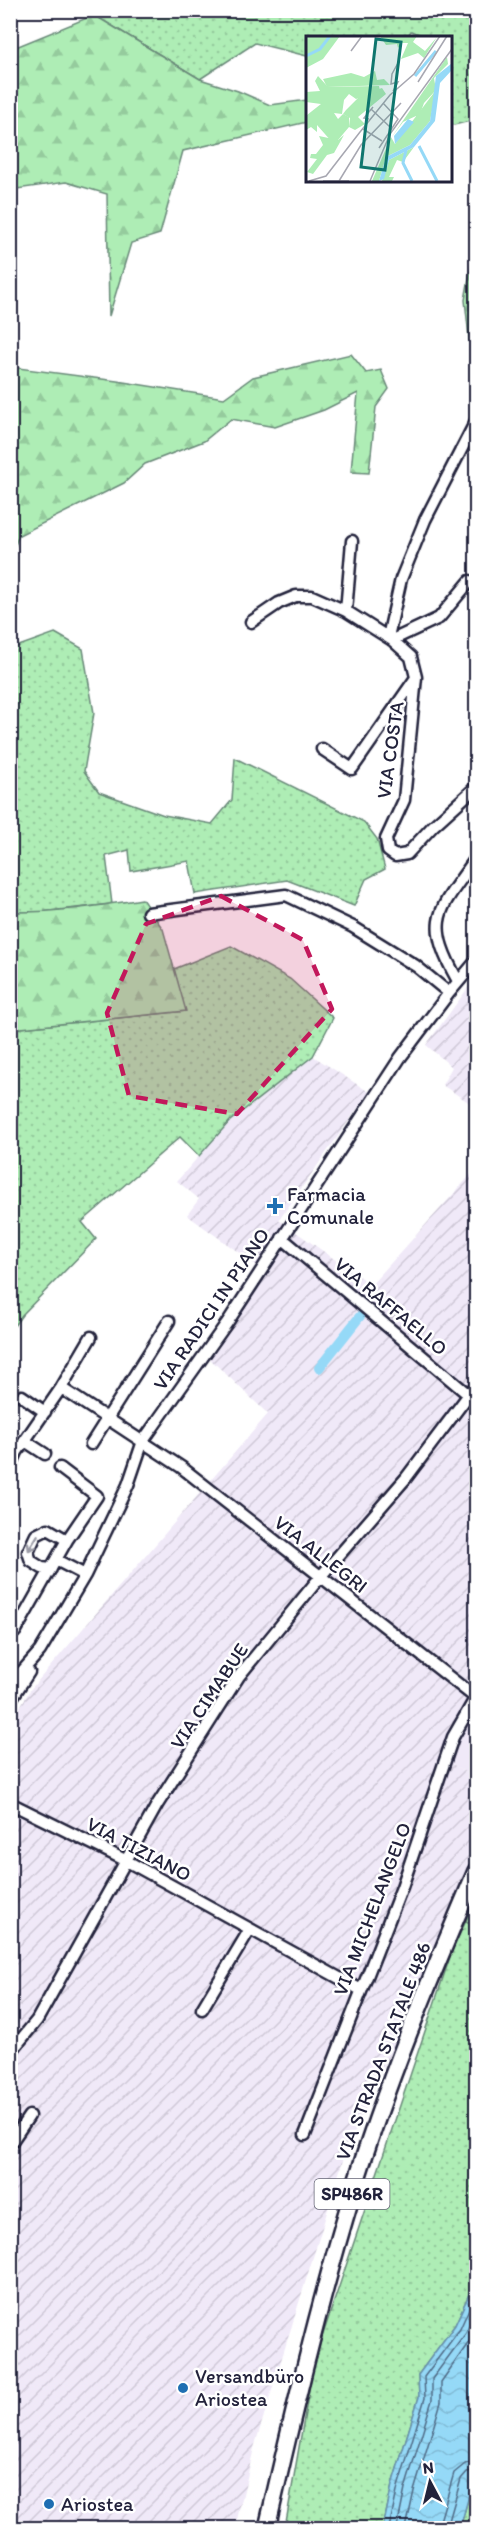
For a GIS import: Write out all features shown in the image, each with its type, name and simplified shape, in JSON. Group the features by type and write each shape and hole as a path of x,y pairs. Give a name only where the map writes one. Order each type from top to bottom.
{"main road":[{"name":"VIA STRADA STATALE 486","path":"267,2529 301,2377 351,2198 418,2008 477,1871"}],"street":[{"path":"390,639 401,579 425,520 476,421"},
{"path":"346,611 352,541"},
{"path":"390,639 439,618 470,581"},
{"name":"VIA COSTA","path":"251,622 279,603 296,596 312,596 346,611 390,639 411,657 416,677 404,800 386,839 388,851 395,856 407,854 433,826 477,787"},
{"name":"VIA COSTA","path":"321,749 352,769 416,677"},
{"path":"459,981 445,958 438,939 437,922 445,903 477,858"},
{"path":"148,913 286,896 353,927 416,966 449,993"},
{"name":"VIA RADICI IN PIANO","path":"10,1685 40,1651 85,1575 128,1485 143,1441 229,1320 400,1058 449,993 477,961"},
{"name":"VIA RAFFAELLO","path":"282,1238 473,1398"},
{"path":"91,1444 169,1321"},
{"path":"10,1468 17,1452 62,1388 91,1337"},
{"name":"VIA CIMABUE","path":"10,2053 37,2020 125,1860 239,1676 473,1398 477,1386"},
{"name":"VIA ALLEGRI","path":"62,1388 181,1467 476,1698"},
{"path":"22,1396 45,1412"},
{"path":"25,1441 45,1454"},
{"path":"10,1629 15,1632 67,1540 97,1496 60,1468"},
{"path":"67,1540 48,1529 36,1535 28,1552 31,1561 42,1568 53,1565 85,1575"},
{"path":"10,1701 37,1660 40,1651"},
{"name":"VIA MICHELANGELO","path":"305,2135 402,1887 453,1737 476,1698"},
{"name":"VIA TIZIANO","path":"10,1803 125,1860 361,1990"},
{"path":"202,2009 250,1929"},
{"path":"10,2144 29,2116"}],"highlighted area":[{"path":"221,896 303,940 332,1009 237,1114 129,1096 107,1013 146,924"}],"shaded area":[{"path":"476,977 476,1107 442,1085 452,1067 426,1045"},
{"path":"313,1056 369,1092 279,1220 371,1285 476,1169 476,1683 438,1755 476,1779 476,1844 441,1937 344,2157 254,2448 235,2528 11,2528 11,1722 30,1690 268,1414 210,1359 267,1273 187,1215 199,1199 177,1181 230,1121"},
{"path":"476,1683 476,1779 438,1755"}],"green space":[{"path":"96,10 476,11 476,115 474,120 454,125 451,124 451,36 423,36 411,31 408,36 306,36 306,56 255,43 200,79 94,15"},
{"path":"94,15 200,79 238,91 270,105 306,100 306,122 183,151 160,234 131,243 109,316 107,194 66,182 10,190 11,49"},
{"path":"476,239 476,362 471,356 465,300"},
{"path":"351,354 366,373 381,370 389,389 376,407 369,473 351,472 358,393 324,410 275,427 231,419 204,441 145,464 124,483 19,535 11,555 11,367 224,398 253,377"},
{"path":"55,633 83,649 94,713 84,771 99,792 164,815 212,824 232,800 235,758 364,822 377,839 385,869 366,879 354,906 287,880 195,894 189,861 131,871 129,850 106,856 112,904 40,912 11,912 11,659 13,648"},
{"path":"142,899 163,929 186,1011 11,1029 11,912 60,910"},
{"path":"231,946 290,979 333,1018 313,1056 230,1121 199,1156 180,1137 82,1222 96,1239 22,1315 11,1330 11,1029 185,1011 174,969"},
{"path":"476,1897 476,1926 466,1921"},
{"path":"466,1921 476,1926 476,2284 455,2325 418,2375 419,2397 392,2485 383,2528 285,2528 314,2361 453,1948"},
{"path":"476,2470 476,2528 460,2528"}],"water":[{"path":"476,2284 476,2470 460,2528 383,2528 392,2485 419,2397 418,2375 455,2325"}],"waterway":[{"path":"319,1368 361,1315"}],"place":[{"name":"Farmacia Comunale","path":"275,1206"},
{"name":"Versandbüro Ariostea","path":"183,2388"},
{"name":"Ariostea","path":"49,2504"}]}
